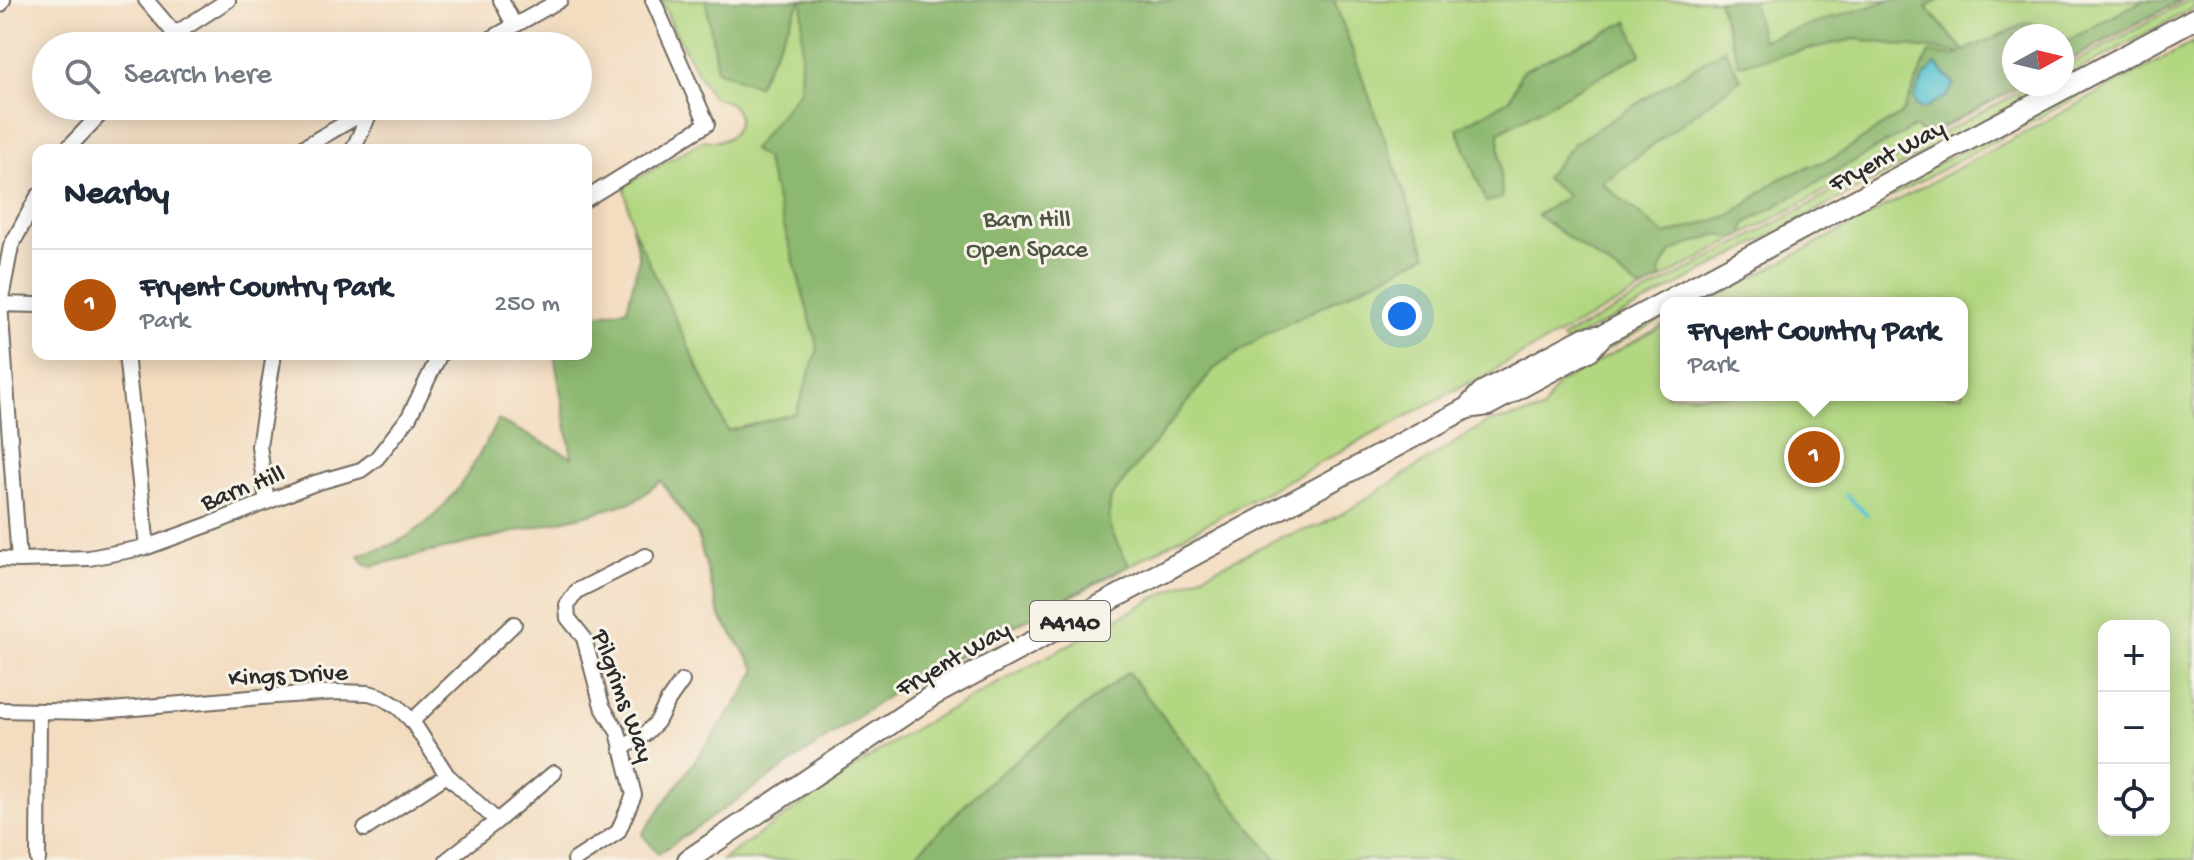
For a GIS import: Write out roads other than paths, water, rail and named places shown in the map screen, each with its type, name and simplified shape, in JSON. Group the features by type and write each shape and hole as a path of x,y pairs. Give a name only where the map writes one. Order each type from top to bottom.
{"main road":[{"name":"Fryent Way","path":"1674,297 2194,19"},
{"name":"Fryent Way","path":"688,860 932,696 1467,408 1488,405 1573,360 1590,350 1603,335 1660,305"}],"street":[{"path":"146,0 173,32"},
{"path":"178,32 228,0"},
{"path":"501,0 514,25"},
{"path":"502,32 560,0"},
{"path":"592,195 707,124 653,0"},
{"path":"72,144 95,120"},
{"path":"309,144 351,120"},
{"path":"356,144 367,120"},
{"path":"19,560 0,304 11,246 32,207"},
{"path":"0,304 32,305"},
{"path":"127,360 147,547"},
{"path":"267,502 259,446 273,360"},
{"name":"Barn Hill","path":"0,559 89,558 147,547 315,483 361,470 377,458 409,417 437,360"},
{"name":"Pilgrims Way","path":"575,860 618,832 634,795 618,732 602,706 584,638 568,618 567,605 577,591 646,556"},
{"path":"412,721 514,624"},
{"path":"621,749 645,734 657,722 682,681"},
{"name":"Kings Drive","path":"0,710 89,712 357,691 382,697 398,707 412,721 447,775 497,821"},
{"path":"38,860 39,711"},
{"path":"447,860 554,773"},
{"path":"365,829 447,775"}],"water":[{"path":"1936,64 1954,84 1947,96 1923,109 1916,106 1914,97 1924,77"}],"waterway":[{"path":"1846,495 1867,515"}],"place":[{"name":"Fryent Country Park","path":"1814,457"}],"park label":[{"name":"Barn Hill Open Space","path":"1027,232"}]}
